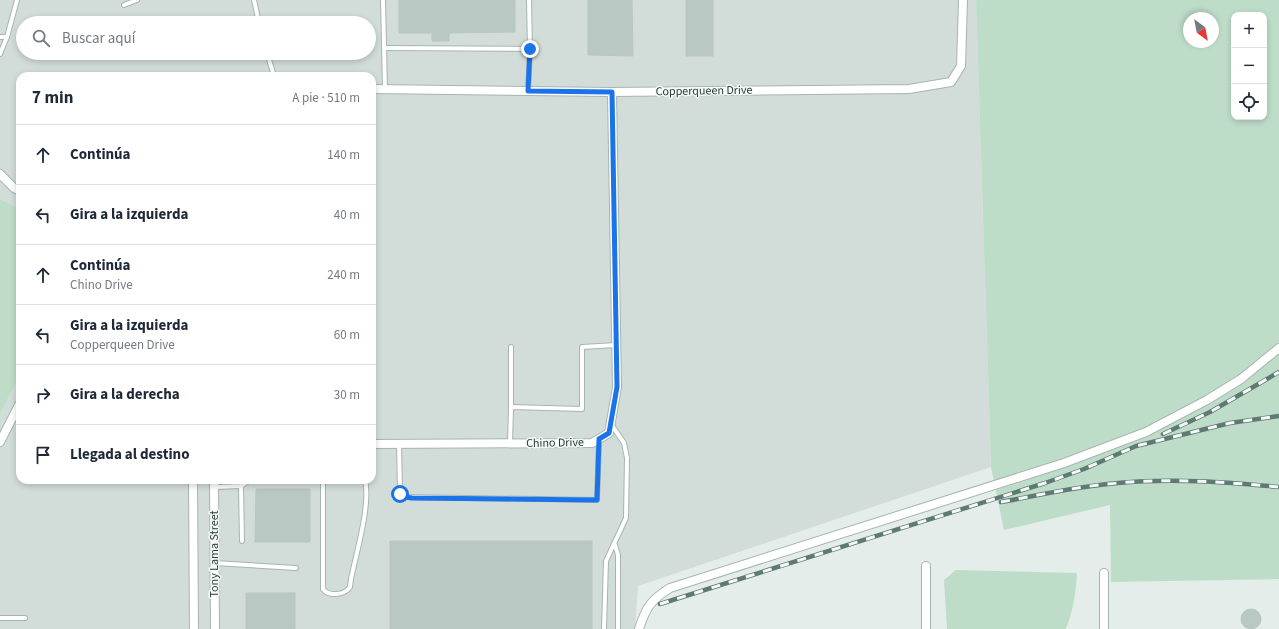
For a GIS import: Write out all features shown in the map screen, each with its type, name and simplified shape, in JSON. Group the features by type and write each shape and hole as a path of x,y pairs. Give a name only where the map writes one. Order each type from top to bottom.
{"street":[{"name":"Copperqueen Drive","path":"376,89 612,92 909,89 951,82 961,66 963,0"},
{"name":"Chino Drive","path":"376,444 592,443 609,433 617,387 612,92"},
{"path":"0,174 16,189"},
{"path":"639,629 648,606 658,595 670,588 1064,463 1146,432 1214,396 1241,379 1279,348"},
{"path":"0,442 16,413"},
{"name":"Tony Lama Street","path":"193,484 194,629"},
{"name":"Tony Lama Street","path":"214,484 215,629"},
{"path":"926,566 926,629"},
{"path":"1104,573 1104,629"}],"lane":[{"path":"0,54 7,37 17,0"},
{"path":"124,5 137,0"},
{"path":"254,0 257,16"},
{"path":"383,0 385,89"},
{"path":"528,91 530,49 529,0"},
{"path":"0,37 7,37"},
{"path":"384,48 530,49"},
{"path":"269,60 273,72"},
{"path":"511,408 582,409 582,347 617,345"},
{"path":"510,444 511,347"},
{"path":"604,629 606,561 626,518 627,458 624,443 611,424"},
{"path":"399,444 400,494 405,497 597,500 599,439"},
{"path":"214,484 241,486 244,484"},
{"path":"323,484 323,589 332,594 344,593 350,587 363,522 367,488 366,484"},
{"path":"241,486 242,541"},
{"path":"615,544 618,555 618,629"},
{"path":"215,563 296,568"},
{"path":"0,618 25,618"}],"shaded area":[{"path":"0,0 976,0 991,467 638,586 635,629 0,629 0,414 16,383 16,484 376,484 376,72 16,72 16,207 0,199"}],"green space":[{"path":"976,0 1279,0 1279,579 1111,582 1110,505 1004,530 991,467"},
{"path":"0,199 16,207 16,383 0,414"},
{"path":"956,570 1077,573 1074,601 1066,629 947,629 944,580"}],"building":[{"path":"399,0 515,0 515,32 449,33 449,41 432,41 432,33 399,33"},
{"path":"588,0 632,0 633,56 588,55"},
{"path":"686,0 713,0 713,56 686,56"},
{"path":"256,489 310,489 310,542 255,542"},
{"path":"390,541 592,541 592,629 390,629"},
{"path":"246,593 295,593 295,629 246,629"},
{"path":"1247,609 1255,609 1261,615 1261,623 1255,629 1247,629 1241,623 1241,615"}],"railway":[{"path":"1163,434 1210,412 1279,372"},
{"path":"660,604 1045,483 1084,469 1136,446 1230,423 1279,416"},
{"path":"1001,502 1089,486 1138,482 1199,481 1279,487"}],"route":[{"path":"400,494 405,497 412,498 597,500 599,439 609,433 617,387 612,92 528,91 530,49"}]}
